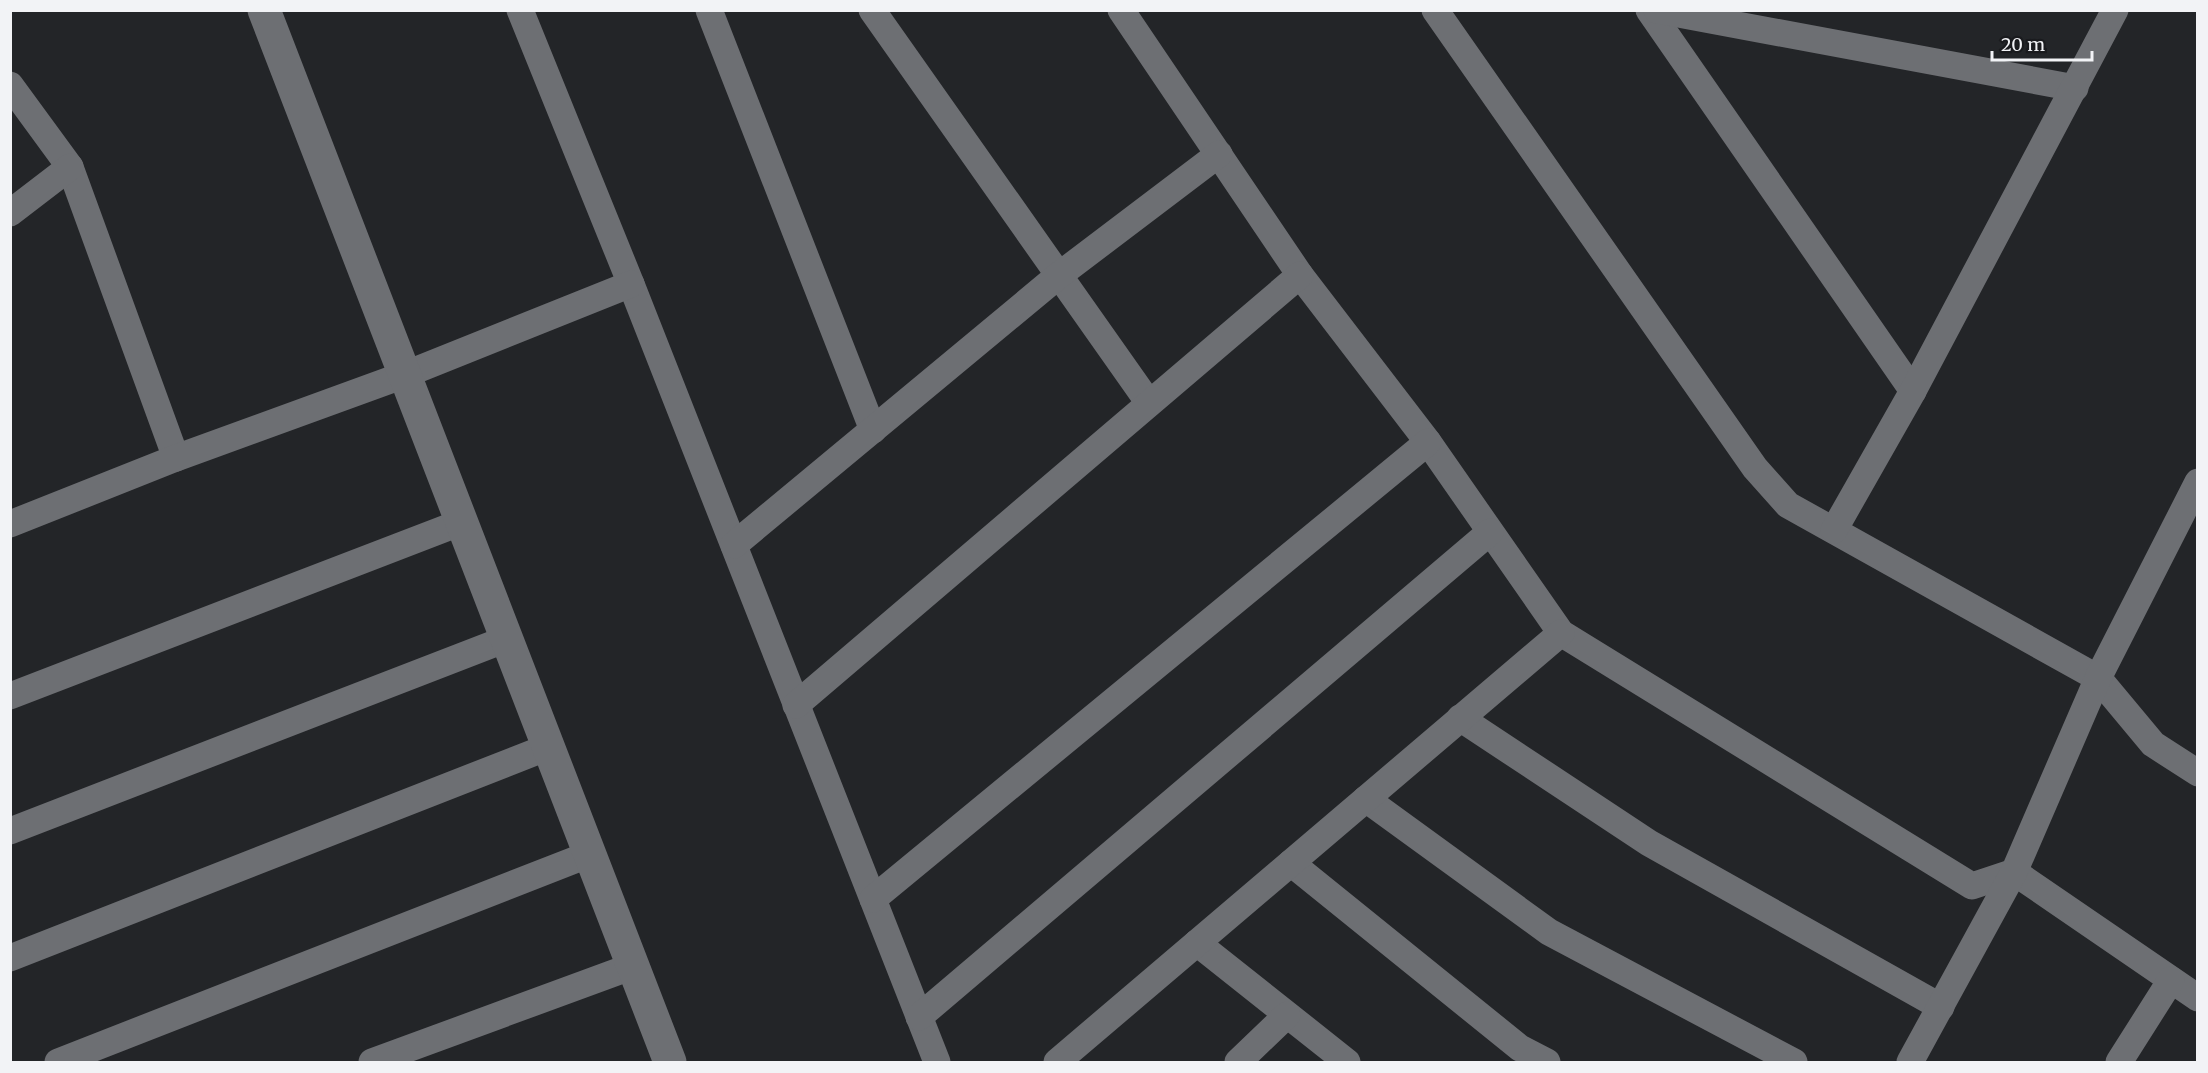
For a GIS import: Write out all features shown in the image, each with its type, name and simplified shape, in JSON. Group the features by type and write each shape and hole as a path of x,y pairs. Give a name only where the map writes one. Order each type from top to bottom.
{"street":[{"path":"264,10 670,1062"},
{"path":"520,10 631,284 937,1062"},
{"path":"709,10 873,430"},
{"path":"872,10 1149,403"},
{"path":"1120,10 1300,275 1428,442 1561,633 1972,886 2014,872"},
{"path":"1435,10 1755,468 1788,505 2098,678 2153,744 2198,773"},
{"path":"1649,10 1913,391"},
{"path":"1657,10 2075,88"},
{"path":"1834,530 1913,391 2115,10"},
{"path":"10,85 70,166 176,458"},
{"path":"734,545 1058,276 1219,154"},
{"path":"10,213 70,166"},
{"path":"796,705 1300,275"},
{"path":"10,524 176,458 404,375 631,284"},
{"path":"873,899 1428,442"},
{"path":"1910,1062 2014,872 2098,678 2198,483"},
{"path":"10,696 462,522"},
{"path":"919,1017 1490,532"},
{"path":"1057,1062 1561,633"},
{"path":"10,831 506,639"},
{"path":"1460,718 1649,843 1941,1007"},
{"path":"10,958 548,747"},
{"path":"1366,799 1549,932 1794,1062"},
{"path":"58,1062 590,854"},
{"path":"1291,863 1520,1048 1547,1062"},
{"path":"2014,872 2198,998"},
{"path":"1197,943 1347,1062"},
{"path":"372,1062 633,966"},
{"path":"2119,1062 2171,980"},
{"path":"1238,1062 1287,1015"}]}
